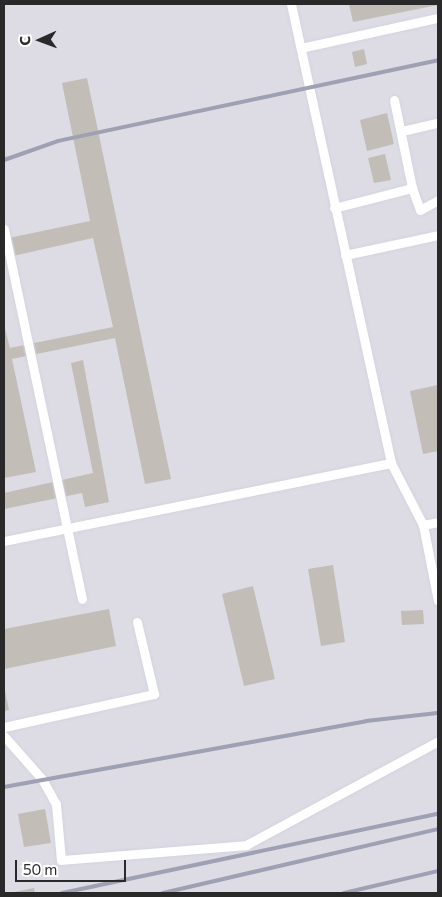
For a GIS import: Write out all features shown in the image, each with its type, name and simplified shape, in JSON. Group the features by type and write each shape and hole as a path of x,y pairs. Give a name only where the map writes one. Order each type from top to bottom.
{"lane":[{"path":"291,4 334,208 391,462 423,525 438,601"},
{"path":"300,48 438,18"},
{"path":"394,100 402,131 412,188 420,210 438,200"},
{"path":"402,131 438,123"},
{"path":"334,208 412,188"},
{"path":"4,228 82,599"},
{"path":"345,255 438,236"},
{"path":"4,541 391,462"},
{"path":"423,525 438,522"},
{"path":"4,727 154,694 137,622"},
{"path":"4,736 42,779 56,804 61,860 246,844 438,741"}],"shaded area":[{"path":"4,4 438,4 438,893 4,893"}],"building":[{"path":"349,4 438,4 438,5 353,22"},
{"path":"364,49 367,64 355,67 352,52"},
{"path":"87,78 171,479 145,484 115,338 12,359 36,472 4,478 4,325 10,348 113,327 93,238 4,258 4,239 90,221 62,83"},
{"path":"387,113 394,144 367,151 360,120"},
{"path":"385,154 391,180 374,183 368,158"},
{"path":"83,360 109,502 85,507 82,493 4,509 4,493 93,473 71,363"},
{"path":"438,385 438,451 423,454 410,391"},
{"path":"333,565 345,642 321,646 308,569"},
{"path":"253,586 275,679 244,686 222,594"},
{"path":"109,609 116,646 4,669 4,629"},
{"path":"423,610 424,624 402,625 401,611"},
{"path":"4,686 9,710 4,711"},
{"path":"45,809 51,843 24,847 18,814"},
{"path":"34,888 35,893 14,893 14,892"}],"railway":[{"path":"4,160 58,141 438,60"},
{"path":"4,787 366,721 438,713"},
{"path":"62,893 438,814"},
{"path":"163,893 438,829"},
{"path":"344,893 438,871"}]}
